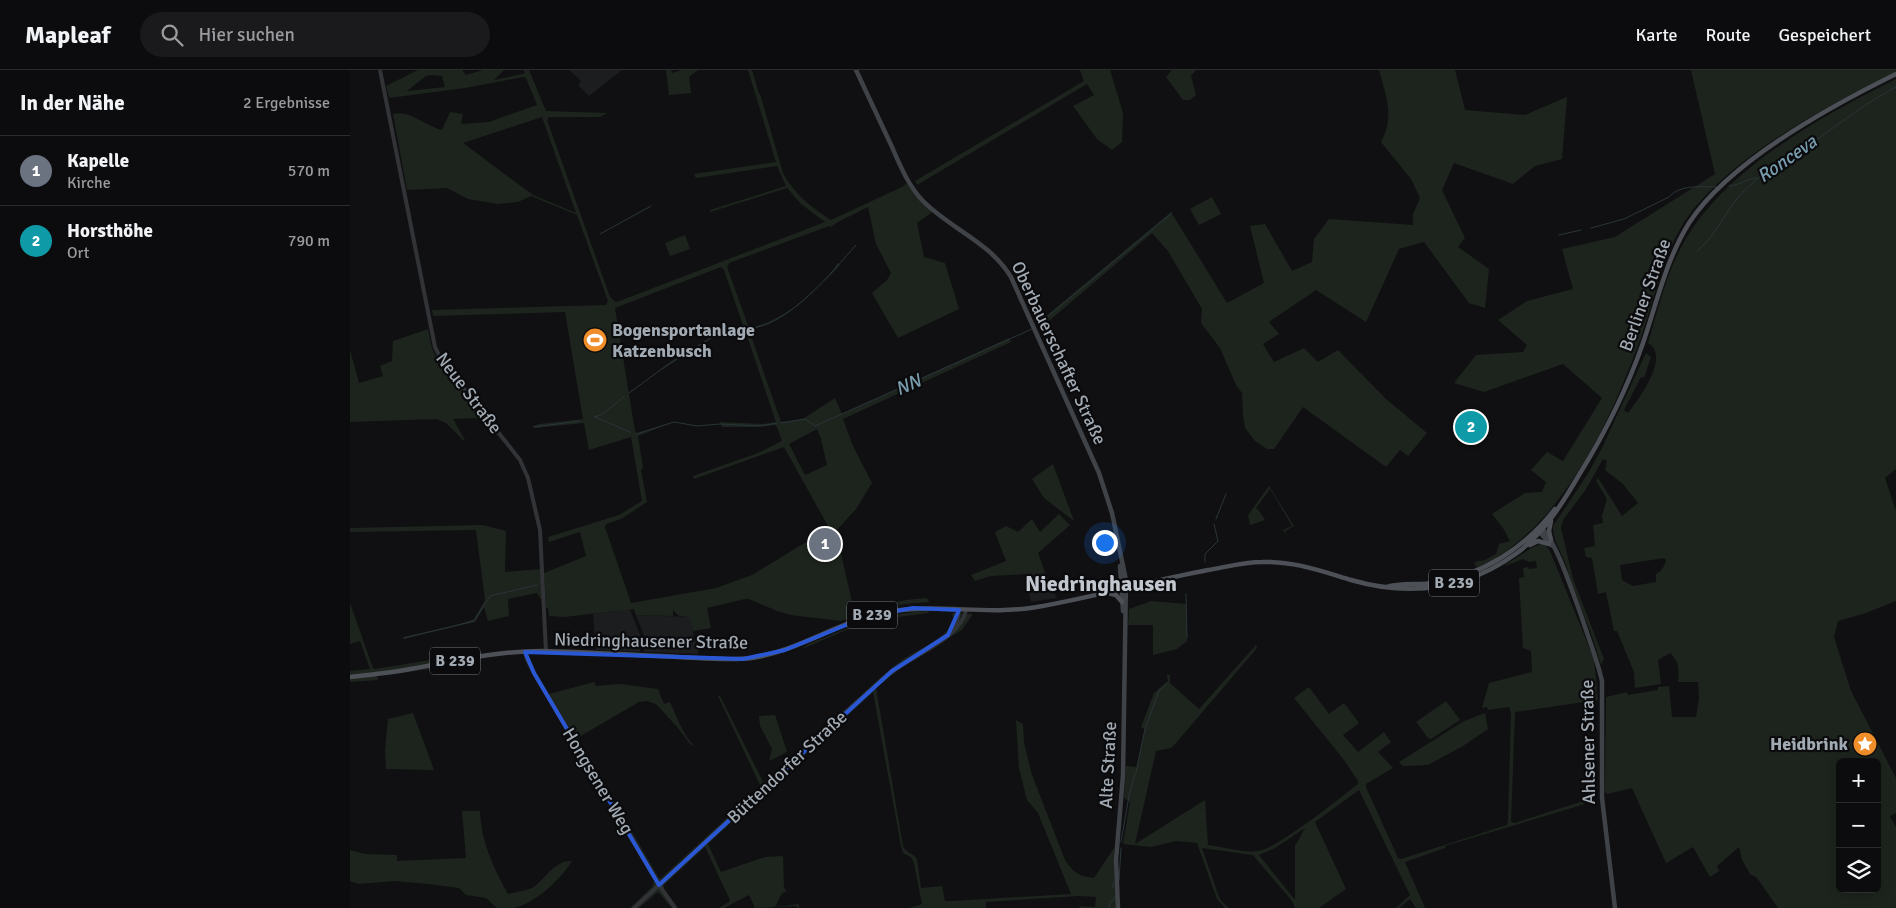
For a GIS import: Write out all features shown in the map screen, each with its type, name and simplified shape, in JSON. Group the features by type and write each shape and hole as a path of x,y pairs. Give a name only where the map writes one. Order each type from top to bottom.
{"main road":[{"name":"Oberbauerschafter Straße","path":"856,70 901,166 917,195 931,208 989,250 1003,264 1012,277 1091,452 1112,513 1127,588"},
{"name":"Berliner Straße","path":"1596,447 1635,364 1675,249 1688,225 1700,209 1738,172 1795,131 1846,100 1896,74"},
{"name":"Niedringhausener Straße","path":"1387,587 1428,584 1466,575 1487,566 1513,551 1552,518 1596,447"},
{"name":"Niedringhausener Straße","path":"350,677 399,671 486,655 525,652 743,659 786,650 853,621 883,613 913,608 1004,611 1023,609 1121,590 1181,575 1247,563 1263,562 1301,565 1390,589 1413,589 1458,582 1489,570 1516,554 1540,529 1571,488"},
{"name":"B 239","path":"1516,554 1534,542 1550,542 1549,530 1552,518"},
{"name":"Ahlsener Straße","path":"1540,529 1556,553 1590,640 1602,681 1602,797 1615,908"},
{"name":"Oberbauerschafter Straße","path":"1119,550 1121,590"},
{"name":"Alte Straße","path":"1118,908 1116,860 1123,775 1127,588"},
{"name":"Alte Straße","path":"1121,590 1125,623"},
{"path":"1107,592 1116,595 1122,602"}],"street":[{"name":"Neue Straße","path":"380,70 435,347 441,360 520,460 528,478 541,541 546,652"},
{"path":"948,635 957,622 959,610"},
{"name":"Büttendorfer Straße","path":"634,908 874,687 904,662 948,635 959,626 966,610"},
{"name":"Hongsener Weg","path":"525,652 534,673 659,885 675,908"}],"highlighted area":[{"path":"913,608 959,610 948,635 892,671 659,885 534,673 525,652 743,659 785,650 868,616"}],"shaded area":[{"path":"418,70 462,70 466,75 483,70 504,70 494,80 523,74 525,73 524,70 529,70 546,111 607,113 600,117 549,117 547,120 608,292 610,297 617,302 825,222 801,204 787,188 710,212 710,210 786,186 777,166 696,178 694,174 776,162 748,70 752,70 783,173 798,194 817,211 831,220 904,186 906,183 923,204 934,211 917,223 924,257 945,263 959,309 898,338 872,293 887,280 891,273 876,244 868,207 831,227 829,226 729,263 727,267 749,328 773,320 799,304 822,284 799,305 787,313 762,326 749,330 781,422 803,419 835,398 842,414 1009,338 1011,342 843,419 853,446 872,483 856,509 836,531 854,611 906,600 927,598 929,602 876,609 841,621 791,615 745,599 707,608 711,628 693,631 689,617 679,616 673,610 673,616 636,615 634,609 564,617 549,616 548,608 546,608 544,573 586,556 580,532 549,542 548,537 619,515 642,501 631,437 589,450 584,423 534,428 533,426 539,424 583,419 565,312 433,316 432,310 606,305 608,301 577,215 531,196 518,202 498,204 468,199 447,188 407,190 393,114 405,114 442,130 450,112 463,114 461,124 489,122 537,105 526,78 465,88 389,98 386,86","holes":["431,75 442,76 445,87 407,91 426,76","542,117 576,213 533,195 463,143","721,267 724,270 744,328 724,329 666,365 660,371 724,330 745,330 776,422 763,424 720,422 722,427 775,425 782,441 758,453 693,476 694,479 784,447 829,528 752,575 716,588 631,603 605,527 606,524 621,519 647,502 641,470 643,468 638,436 676,421 637,434 635,431 615,308","817,429 827,465 805,475 789,444"]},
{"path":"569,70 622,70 589,96 578,85 581,81"},
{"path":"666,70 671,70 672,73 682,70 698,70 689,77 691,93 669,95"},
{"path":"1080,70 1110,70 1123,113 1122,142 1112,150 1097,139 1073,106 1094,95 1087,84 917,185 915,181 1084,81"},
{"path":"1172,70 1196,70 1191,76 1196,95 1190,100 1183,100 1166,77"},
{"path":"1379,70 1455,70 1465,110 1525,115 1567,97 1562,159 1535,166 1513,184 1454,163 1442,190 1465,238 1458,247 1489,269 1485,308 1469,303 1424,242 1399,249 1366,322 1316,290 1269,322 1279,334 1263,344 1274,362 1304,348 1318,362 1338,350 1386,399 1427,433 1408,456 1400,450 1386,467 1303,407 1274,449 1267,449 1255,441 1245,428 1242,393 1236,385 1220,348 1201,323 1202,309 1168,251 1152,233 1042,327 1039,322 1171,212 1227,303 1264,283 1250,226 1265,224 1292,271 1312,262 1314,239 1329,219 1413,225 1413,214 1420,198 1411,179 1381,142 1388,124 1388,106"},
{"path":"1691,70 1896,70 1896,72 1840,100 1780,136 1751,156 1701,200 1683,224 1669,251 1641,337 1618,395 1605,424 1572,481 1532,529 1509,549 1489,562 1476,567 1474,562 1485,560 1496,554 1499,544 1510,541 1492,514 1525,493 1542,492 1546,482 1531,470 1547,452 1563,461 1602,398 1563,364 1484,392 1454,383 1476,355 1523,352 1527,345 1498,320 1527,301 1573,289 1562,249 1615,237 1715,174"},
{"path":"1896,79 1896,469 1885,478 1896,511 1896,601 1866,613 1838,621 1834,637 1851,691 1896,778 1896,813 1890,816 1896,827 1896,908 1778,908 1757,878 1750,874 1742,860 1739,847 1717,866 1719,871 1710,877 1693,847 1666,863 1632,788 1607,794 1605,792 1606,697 1627,692 1628,695 1658,690 1658,687 1669,686 1672,717 1696,717 1699,699 1698,682 1678,682 1678,666 1670,653 1658,660 1661,684 1635,688 1634,672 1617,631 1614,631 1606,592 1598,594 1592,558 1586,557 1584,548 1595,546 1593,525 1603,523 1602,516 1607,499 1596,481 1598,478 1622,516 1638,503 1623,484 1605,470 1607,461 1603,459 1586,489 1563,520 1561,528 1573,579 1604,659 1601,665 1565,561 1557,544 1553,526 1600,452 1646,353 1651,357 1644,378 1641,377 1624,410 1628,413 1651,378 1656,357 1654,349 1648,343 1663,292 1683,244 1701,217 1723,192 1749,169 1777,147 1837,110","holes":["1664,558 1666,560 1664,567 1656,574 1656,582 1633,586 1622,580 1620,565"]},
{"path":"1212,197 1221,214 1199,225 1190,209"},
{"path":"685,235 690,249 670,256 665,243"},
{"path":"837,263 840,265 822,284 831,273"},
{"path":"428,329 432,348 438,361 505,444 481,418 453,419 464,441 446,423 437,419 350,422 350,350 359,383 383,376 380,366 392,361 393,341"},
{"path":"1053,464 1074,521 1044,498 1032,479"},
{"path":"1269,486 1294,526 1285,531 1287,536 1283,530 1292,526 1270,489 1256,508 1265,520 1250,525 1248,515"},
{"path":"1059,514 1070,525 1038,553 1045,572 1026,580 1025,574 991,576 975,581 971,575 1006,561 995,532 1006,526 1018,532 1032,519 1040,532"},
{"path":"483,525 506,531 505,572 541,569 542,601 537,593 508,599 509,616 488,621 484,607 475,622 403,639 403,637 455,626 474,619 485,600 476,530 350,532 350,528"},
{"path":"1541,544 1550,551 1594,659 1598,700 1515,712 1511,822 1515,823 1583,801 1585,804 1445,846 1445,848 1405,862 1425,908 1416,908 1410,899 1399,908 1396,908 1410,895 1359,790 1315,822 1346,889 1319,908 1295,908 1292,901 1253,855 1202,848 1219,897 1229,908 1225,908 1217,899 1197,843 1176,841 1151,847 1123,844 1130,802 1124,798 1126,766 1137,767 1145,729 1141,727 1154,693 1168,681 1167,675 1170,675 1170,683 1199,709 1256,645 1257,648 1176,743 1171,748 1156,751 1135,844 1205,800 1208,845 1239,851 1258,851 1279,842 1293,833 1358,784 1358,781 1344,760 1294,698 1309,687 1329,714 1344,703 1359,723 1343,735 1358,752 1384,732 1391,742 1378,752 1393,768 1366,784 1366,787 1398,858 1401,859 1507,825 1511,713 1509,707 1488,710 1487,707 1482,708 1489,683 1532,672 1531,651 1523,648 1519,578 1524,577 1523,568 1537,568 1536,561 1529,562 1523,559 1505,565","holes":["1305,828 1295,846 1295,900 1259,855 1275,848"]},
{"path":"1045,572 1057,598 1031,602 1026,580"},
{"path":"1151,601 1186,604 1187,641 1177,649 1153,655 1153,625 1128,625 1129,609"},
{"path":"350,603 373,668 430,660 431,669 377,676 378,680 350,682 350,671 370,669 360,641 350,644"},
{"path":"630,609 641,638 640,652 596,650 593,614"},
{"path":"928,611 929,613 889,618 858,625 802,649 813,642 863,623 889,616"},
{"path":"952,613 973,614 962,630 907,663 876,688 903,846 917,859 921,888 942,886 945,901 1071,894 1038,813 1027,800 1019,768 1016,720 1023,724 1024,743 1032,775 1065,860 1077,873 1094,878 1114,848 1115,893 1120,908 1080,908 1079,906 1095,907 1096,897 1079,896 986,902 986,908 909,908 922,904 914,863 911,857 903,853 901,846 873,692 708,844 721,872 765,857 783,856 784,888 787,891 782,893 775,907 755,908 749,895 724,908 719,908 730,900 705,847 664,885 664,889 678,908 672,908 658,892 639,908 630,908 652,887 654,881 540,687 544,686 549,694 594,682 596,686 620,684 658,689 664,704 670,702 684,733 696,747 690,744 656,704 647,701 639,702 577,738 659,878 661,878 761,787 718,696 720,696 764,784 889,670 902,660 938,639 950,628 954,621"},
{"path":"636,615 690,617 695,641 698,642 698,654 644,652 644,636"},
{"path":"1446,701 1460,720 1431,739 1428,738 1416,722"},
{"path":"413,713 434,770 386,769 385,750 388,719"},
{"path":"1485,713 1488,729 1463,746 1428,765 1403,766 1399,762 1464,721"},
{"path":"775,715 787,752 769,761 772,749 760,726 759,716"},
{"path":"462,811 480,811 485,844 497,874 508,894 532,888 555,867 572,861 562,875 547,890 530,902 513,908 497,908 486,898 466,895 459,888 394,881 359,884 350,881 350,850 365,854 397,855 397,861 466,858"},
{"path":"799,904 799,908 795,906 775,907"}],"waterway":[{"name":"Ronceva","path":"1697,251 1711,237 1737,198 1769,169 1896,87"},
{"path":"1729,186 1757,178"},
{"path":"1591,228 1624,219 1685,188 1718,187"},
{"path":"600,234 651,206"},
{"name":"NN","path":"1040,323 1172,213"},
{"path":"1559,235 1581,230"},
{"name":"NN","path":"750,328 764,325 794,308 822,282 856,245"},
{"name":"NN","path":"629,393 670,363 724,330 744,328"},
{"name":"NN","path":"781,423 805,419 815,426 1032,329"},
{"name":"NN","path":"594,417 601,415 624,397"},
{"name":"NN","path":"595,417 630,432"},
{"path":"534,427 580,421"},
{"name":"NN","path":"636,434 674,422 697,426 720,424 760,426 777,423"},
{"path":"1216,519 1226,494"},
{"path":"1205,562 1205,554 1218,541 1214,524"},
{"path":"404,638 474,621 490,596 537,585"},
{"path":"1186,594 1187,638"},
{"path":"1136,772 1145,729 1159,691 1167,683"},
{"path":"1121,842 1135,774"},
{"path":"1119,880 1121,848"},
{"path":"1113,882 1113,888"},
{"path":"1109,908 1110,902 1114,900 1114,897"}],"place":[{"name":"Bogensportanlage Katzenbusch","path":"595,340"},
{"name":"Horsthöhe","path":"1471,427"},
{"name":"Kapelle","path":"825,544"},
{"name":"Heidbrink","path":"1865,744"}],"district":[{"name":"Niedringhausen","path":"1101,583"}]}
